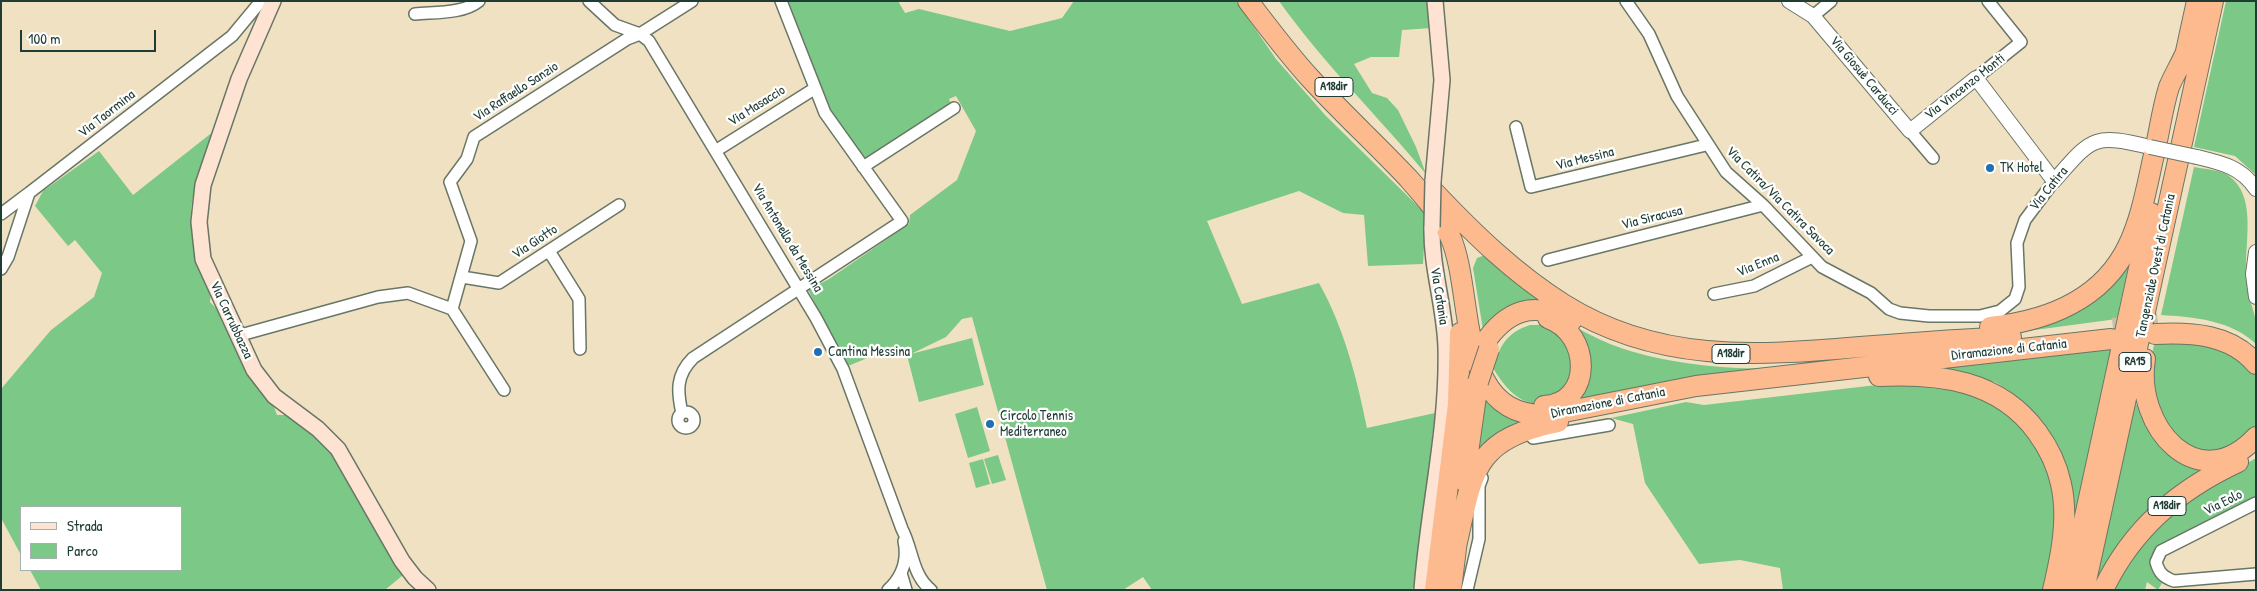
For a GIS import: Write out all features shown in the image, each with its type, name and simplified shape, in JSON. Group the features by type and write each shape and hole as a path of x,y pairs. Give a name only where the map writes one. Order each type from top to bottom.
{"highway":[{"name":"Diramazione di Catania","path":"1248,1 1310,79 1401,171 1443,222 1460,266 1471,342 1478,369 1494,393 1509,406 1528,414 1549,415 1696,386 2112,334 1946,340 1773,354 1706,352 1678,349 1644,340 1593,320 1564,304 1505,262 1409,168 1321,74 1264,1"},
{"name":"Tangenziale Ovest di Catania","path":"2069,590 2197,1"},
{"name":"Tangenziale Ovest di Catania","path":"2084,590 2213,1"},
{"path":"1706,352 1732,348 1795,345 2007,325 2044,317 2082,298 2107,276 2128,245 2145,194 2169,87 2186,52"},
{"path":"1310,79 1338,113 1430,213 1444,238 1449,257 1459,327 1460,369 1435,590"},
{"path":"1409,168 1450,221 1460,241 1472,284 1483,350 1491,372 1501,387 1524,403 1548,406 1569,396 1580,374 1582,358 1573,338 1561,324 1544,317 1530,317 1512,323 1486,347"},
{"path":"2173,188 2169,247 2143,372 2147,406 2155,424 2167,440 2181,452 2197,458 2216,459 2234,454 2256,437"},
{"path":"1446,590 1475,377 1486,347 1503,321 1521,312 1538,309 1559,313 1606,336 1642,350 1678,359 1735,364 1810,361 2043,336"},
{"path":"2256,351 2234,336 2212,328 2188,324 2156,328 2220,340 2240,350 2256,364"},
{"path":"1455,551 1475,471 1486,454 1518,433 1546,424 1690,396 1794,380 1852,367"},
{"path":"1738,381 1893,375 1942,377 1986,390 2012,406 2026,418 2040,437 2054,461 2061,484 2063,526 2061,556 2053,590"},
{"path":"1451,590 1475,377"},
{"name":"A18dir","path":"2103,590 2122,558 2155,517 2199,481 2256,451"}],"main road":[{"name":"Via Catania","path":"1422,590 1446,374 1444,330 1433,258 1432,227 1442,80 1435,1"},
{"name":"Via Carrubbazza","path":"268,2 239,79 203,185 199,203 200,240 203,259 237,336 262,383 287,406 318,429 338,449 402,561 414,578 428,590"}],"street":[{"path":"415,14 456,10 473,6 479,1"},
{"name":"Via Antonello da Messina","path":"589,1 615,25 640,34 650,41 800,288 843,369 902,529"},
{"name":"Via Raffaello Sanzio","path":"452,309 470,241 450,182 466,159 474,137 627,39 640,34 692,1"},
{"path":"682,413 678,397 678,382 685,366 692,358 902,221 830,122 814,89 781,1"},
{"name":"Via Catira/Via Catira Savoca","path":"1626,1 1649,34 1677,96 1706,145 1726,172 1763,205 1822,267 1871,293 1889,309 1900,313"},
{"name":"Via Giosuè Carducci","path":"1789,1 1813,16 1933,158"},
{"path":"1813,16 1831,1"},
{"name":"Via Vincenzo Monti","path":"1910,131 2021,42 1988,1"},
{"name":"Via Taormina","path":"1,214 232,36 268,2"},
{"path":"1976,78 2054,181"},
{"name":"Via Masaccio","path":"717,150 814,89"},
{"path":"863,167 954,108"},
{"name":"Via Messina","path":"1516,127 1531,187 1706,145"},
{"name":"Via Catira","path":"1900,313 1929,316 1980,316 2000,311 2015,299 2019,287 2017,243 2025,220 2054,181 2084,149 2099,140 2117,139 2227,164 2240,171 2256,189"},
{"path":"2,266 29,193"},
{"name":"Via Giotto","path":"462,277 499,283 619,205"},
{"name":"Via Siracusa","path":"1548,260 1763,205"},
{"path":"549,251 579,299 580,349"},
{"path":"2256,252 2253,274 2256,297"},
{"name":"Via Enna","path":"1714,294 1754,286 1812,257"},
{"path":"237,336 378,297 408,293 452,309 504,390"},
{"path":"1467,590 1479,539 1479,486 1483,472 1493,458 1520,443 1538,437 1609,425"},
{"name":"Via Eolo","path":"2256,503 2161,551 2156,562 2159,571 2165,578 2174,581 2256,574"},
{"path":"902,529 910,544 916,573 913,590"},
{"path":"902,529 906,548 902,573 906,590"},
{"path":"888,590 902,573"},
{"path":"916,573 931,590"}],"green space":[{"path":"786,1 898,1 905,13 919,9 1010,31 1062,18 1074,1 1236,1 1276,59 1326,116 1426,214 1423,264 1368,266 1364,215 1343,213 1299,191 1207,221 1242,304 1319,283 1343,335 1367,428 1435,413 1415,587 1410,590 1152,590 1143,577 1123,590 1047,590 972,317 962,319 946,337 911,354 972,338 984,385 919,402 907,355 882,352 848,366 808,290 829,279 909,224 910,215 957,180 976,131 956,96 949,99 951,104 867,158 861,159 828,112"},
{"path":"1279,1 1429,1 1432,28 1402,30 1399,57 1371,57 1354,64 1372,93 1387,98 1398,110 1416,147 1426,174 1332,68"},
{"path":"2226,1 2256,1 2256,175 2235,156 2194,147"},
{"path":"214,131 193,194 191,207 192,234 195,249 211,293 210,302 217,309 255,385 274,407 277,415 289,415 323,440 335,456 403,575 385,590 41,590 31,571 182,571 182,506 20,506 20,553 1,518 1,389 51,330 94,297 102,273 75,240 68,246 35,206 43,191 99,151 133,195"},
{"path":"2194,167 2228,175 2243,194 2248,232 2246,279 2256,320 2256,344 2235,330 2211,321 2161,315"},
{"path":"1485,255 1527,287 1545,306 1484,336 1473,268 1477,258"},
{"path":"2125,265 2128,269 2117,319 2027,331 1993,333 2037,325"},
{"path":"1565,322 1610,344 1676,362 1722,367 1790,369 1566,404 1576,393"},
{"path":"1530,325 1547,325 1576,352 1567,391 1538,403 1531,403 1517,397 1493,368 1498,353 1505,341 1515,332"},
{"path":"2155,340 2219,346 2256,372 2256,429 2227,452 2195,452 2159,421 2149,369"},
{"path":"2113,346 2073,528 2033,414 2008,390 1995,382 1922,368"},
{"path":"1894,383 1968,390 2021,422 2049,469 2057,503 2052,549 2043,590 1783,590 1780,568 1740,560 1699,564 1645,483 1633,424 1611,418 1686,402 1704,405"},
{"path":"1484,390 1528,421 1476,464"},
{"path":"2141,404 2148,421 2222,463 2094,590 2135,405"},
{"path":"977,407 990,451 968,458 955,414"},
{"path":"998,455 1006,480 992,484 984,459"},
{"path":"2256,458 2256,498 2155,549 2152,563 2162,583 2158,590 2147,582 2145,590 2109,590 2133,551 2189,498"},
{"path":"983,459 990,484 976,488 969,463"}],"tunnel":[{"path":"2113,328 2158,323"}],"place":[{"name":"TK Hotel","path":"1990,168"},
{"name":"Cantina Messina","path":"818,352"},
{"name":"Circolo Tennis Mediterraneo","path":"990,424"}]}
